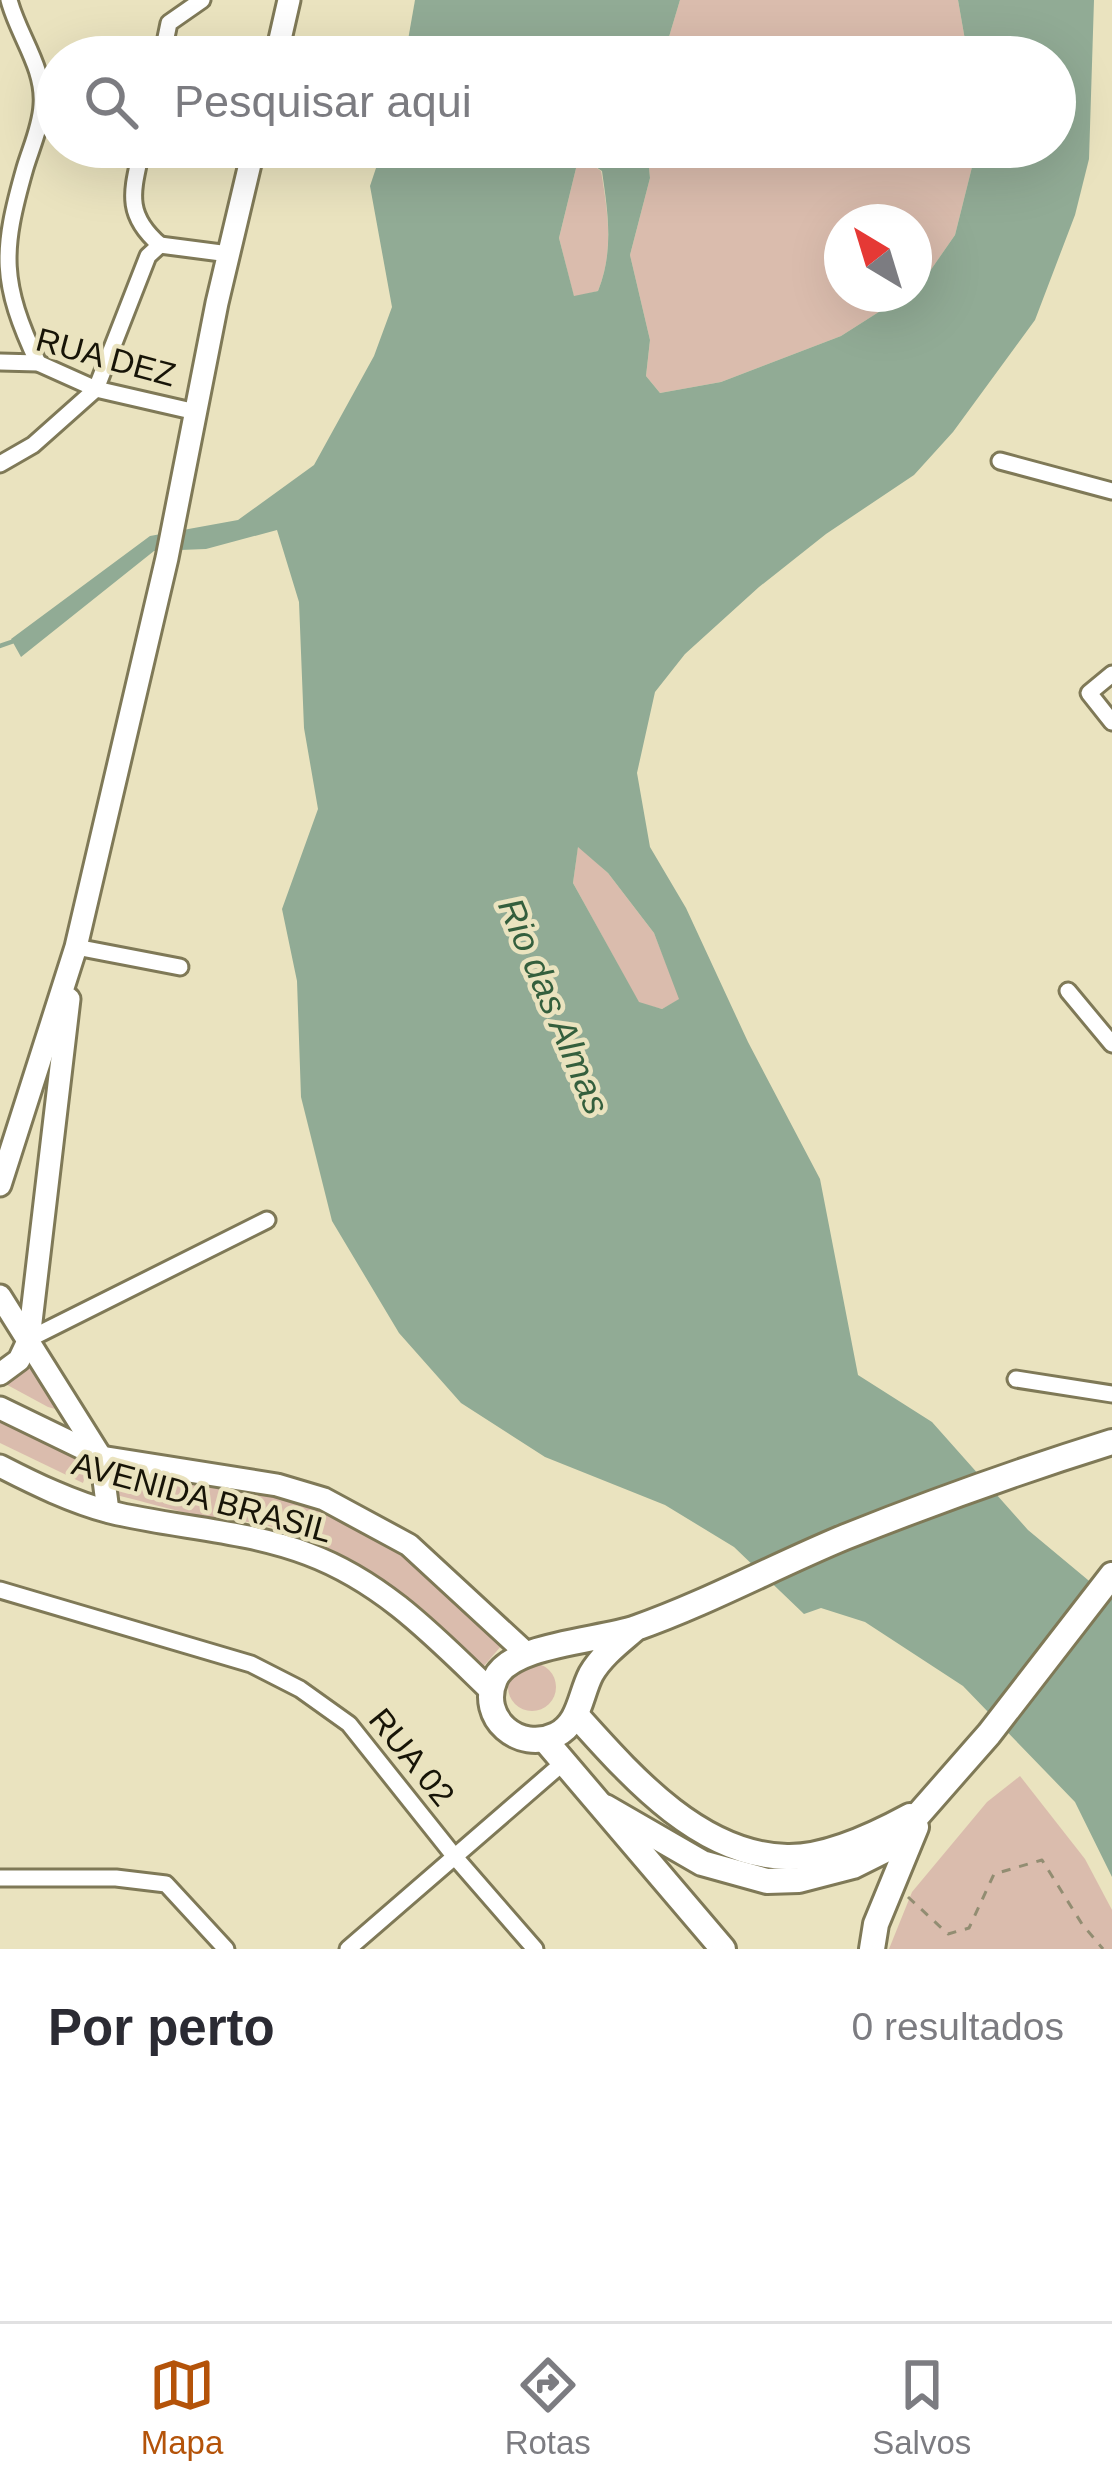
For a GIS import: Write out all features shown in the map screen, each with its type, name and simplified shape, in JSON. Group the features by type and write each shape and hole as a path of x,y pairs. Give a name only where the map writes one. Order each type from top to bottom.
{"main road":[{"path":"640,1626 611,1649 592,1673 563,1732 528,1741 499,1723 491,1691 496,1674 509,1660 640,1626 864,1530 1112,1442"},
{"path":"604,1807 702,1863 767,1881 799,1880 853,1866 889,1848 988,1734 1112,1575"},
{"path":"533,1652 558,1657 572,1669 580,1686 578,1709 630,1775 698,1829 753,1852 788,1857 826,1851 922,1810"},
{"path":"545,1740 723,1949"},
{"path":"872,1949 876,1924 922,1810"}],"street":[{"path":"10,0 36,69"},
{"path":"166,36 169,23 202,0"},
{"path":"281,36 289,0"},
{"path":"36,128 3,229 6,277 22,332 38,363"},
{"path":"0,464 33,445 95,389 154,251 131,201 138,168"},
{"path":"0,1185 76,947 167,558 249,168"},
{"path":"154,251 229,254"},
{"name":"RUA DEZ","path":"0,362 38,363 95,389 196,412"},
{"path":"1000,461 1112,491"},
{"path":"1112,674 1089,693 1112,722"},
{"path":"76,947 180,967"},
{"path":"0,1374 19,1360 29,1339 76,947"},
{"path":"1068,991 1112,1044"},
{"path":"29,1339 266,1220"},
{"path":"0,1296 101,1457 108,1511"},
{"path":"1016,1379 1112,1394"},
{"name":"AVENIDA BRASIL","path":"0,1408 101,1457 277,1485 325,1499 409,1545 533,1652"},
{"name":"AVENIDA BRASIL","path":"0,1466 41,1487 108,1511 266,1541 344,1570 415,1617 491,1691"},
{"name":"RUA 02","path":"0,1590 251,1664 300,1689 349,1724 454,1857 535,1949"},
{"path":"348,1949 564,1762"},
{"path":"0,1878 116,1878 166,1884 226,1949"}],"path":[{"path":"893,1883 948,1934 970,1928 994,1874 1042,1860 1103,1949"}],"shaded area":[{"path":"680,0 958,0 964,36 669,36"},
{"path":"576,168 597,168 601,171 608,247 598,291 574,297 559,238"},
{"path":"649,168 972,168 955,235 932,268 932,204 824,204 824,312 879,312 841,336 721,382 660,393 646,376 650,340 630,255"},
{"path":"578,846 608,873 654,933 680,999 662,1009 639,1003 573,883"},
{"path":"31,1350 70,1413 48,1407 0,1381"},
{"path":"0,1413 91,1458 83,1483 0,1443"},
{"path":"123,1465 286,1494 326,1508 412,1559 502,1645 483,1667 390,1584 309,1539 269,1526 116,1495"},
{"path":"532,1663 549,1670 556,1687 549,1704 532,1711 515,1704 508,1687 515,1670"},
{"path":"1020,1776 1085,1859 1112,1910 1112,1949 889,1949 912,1892 987,1802"}],"water":[{"path":"415,0 680,0 669,36 409,36"},
{"name":"Rio das Almas","path":"958,0 1094,0 1089,159 1075,215 1035,320 953,432 914,475 826,534 685,654 655,692 637,773 650,847 686,908 748,1042 820,1179 858,1375 932,1422 1028,1530 1112,1600 1112,1877 1075,1802 963,1686 865,1622 821,1608 804,1614 734,1547 665,1505 545,1457 461,1403 399,1333 332,1221 301,1097 297,981 282,909 318,809 304,728 299,602 277,530 206,549 154,551 21,657 11,639 150,536 238,520 314,465 374,356 392,307 370,186 376,168 576,168 559,238 574,296 598,291 603,276 608,217 602,171 597,168 649,168 630,255 650,340 646,376 660,393 721,382 841,336 879,312 932,312 932,268 955,235 972,168 1076,168 1076,36 964,36","holes":["578,847 608,873 654,933 679,999 662,1009 639,1002 573,883"]}],"waterway":[{"path":"0,646 17,640"}]}
